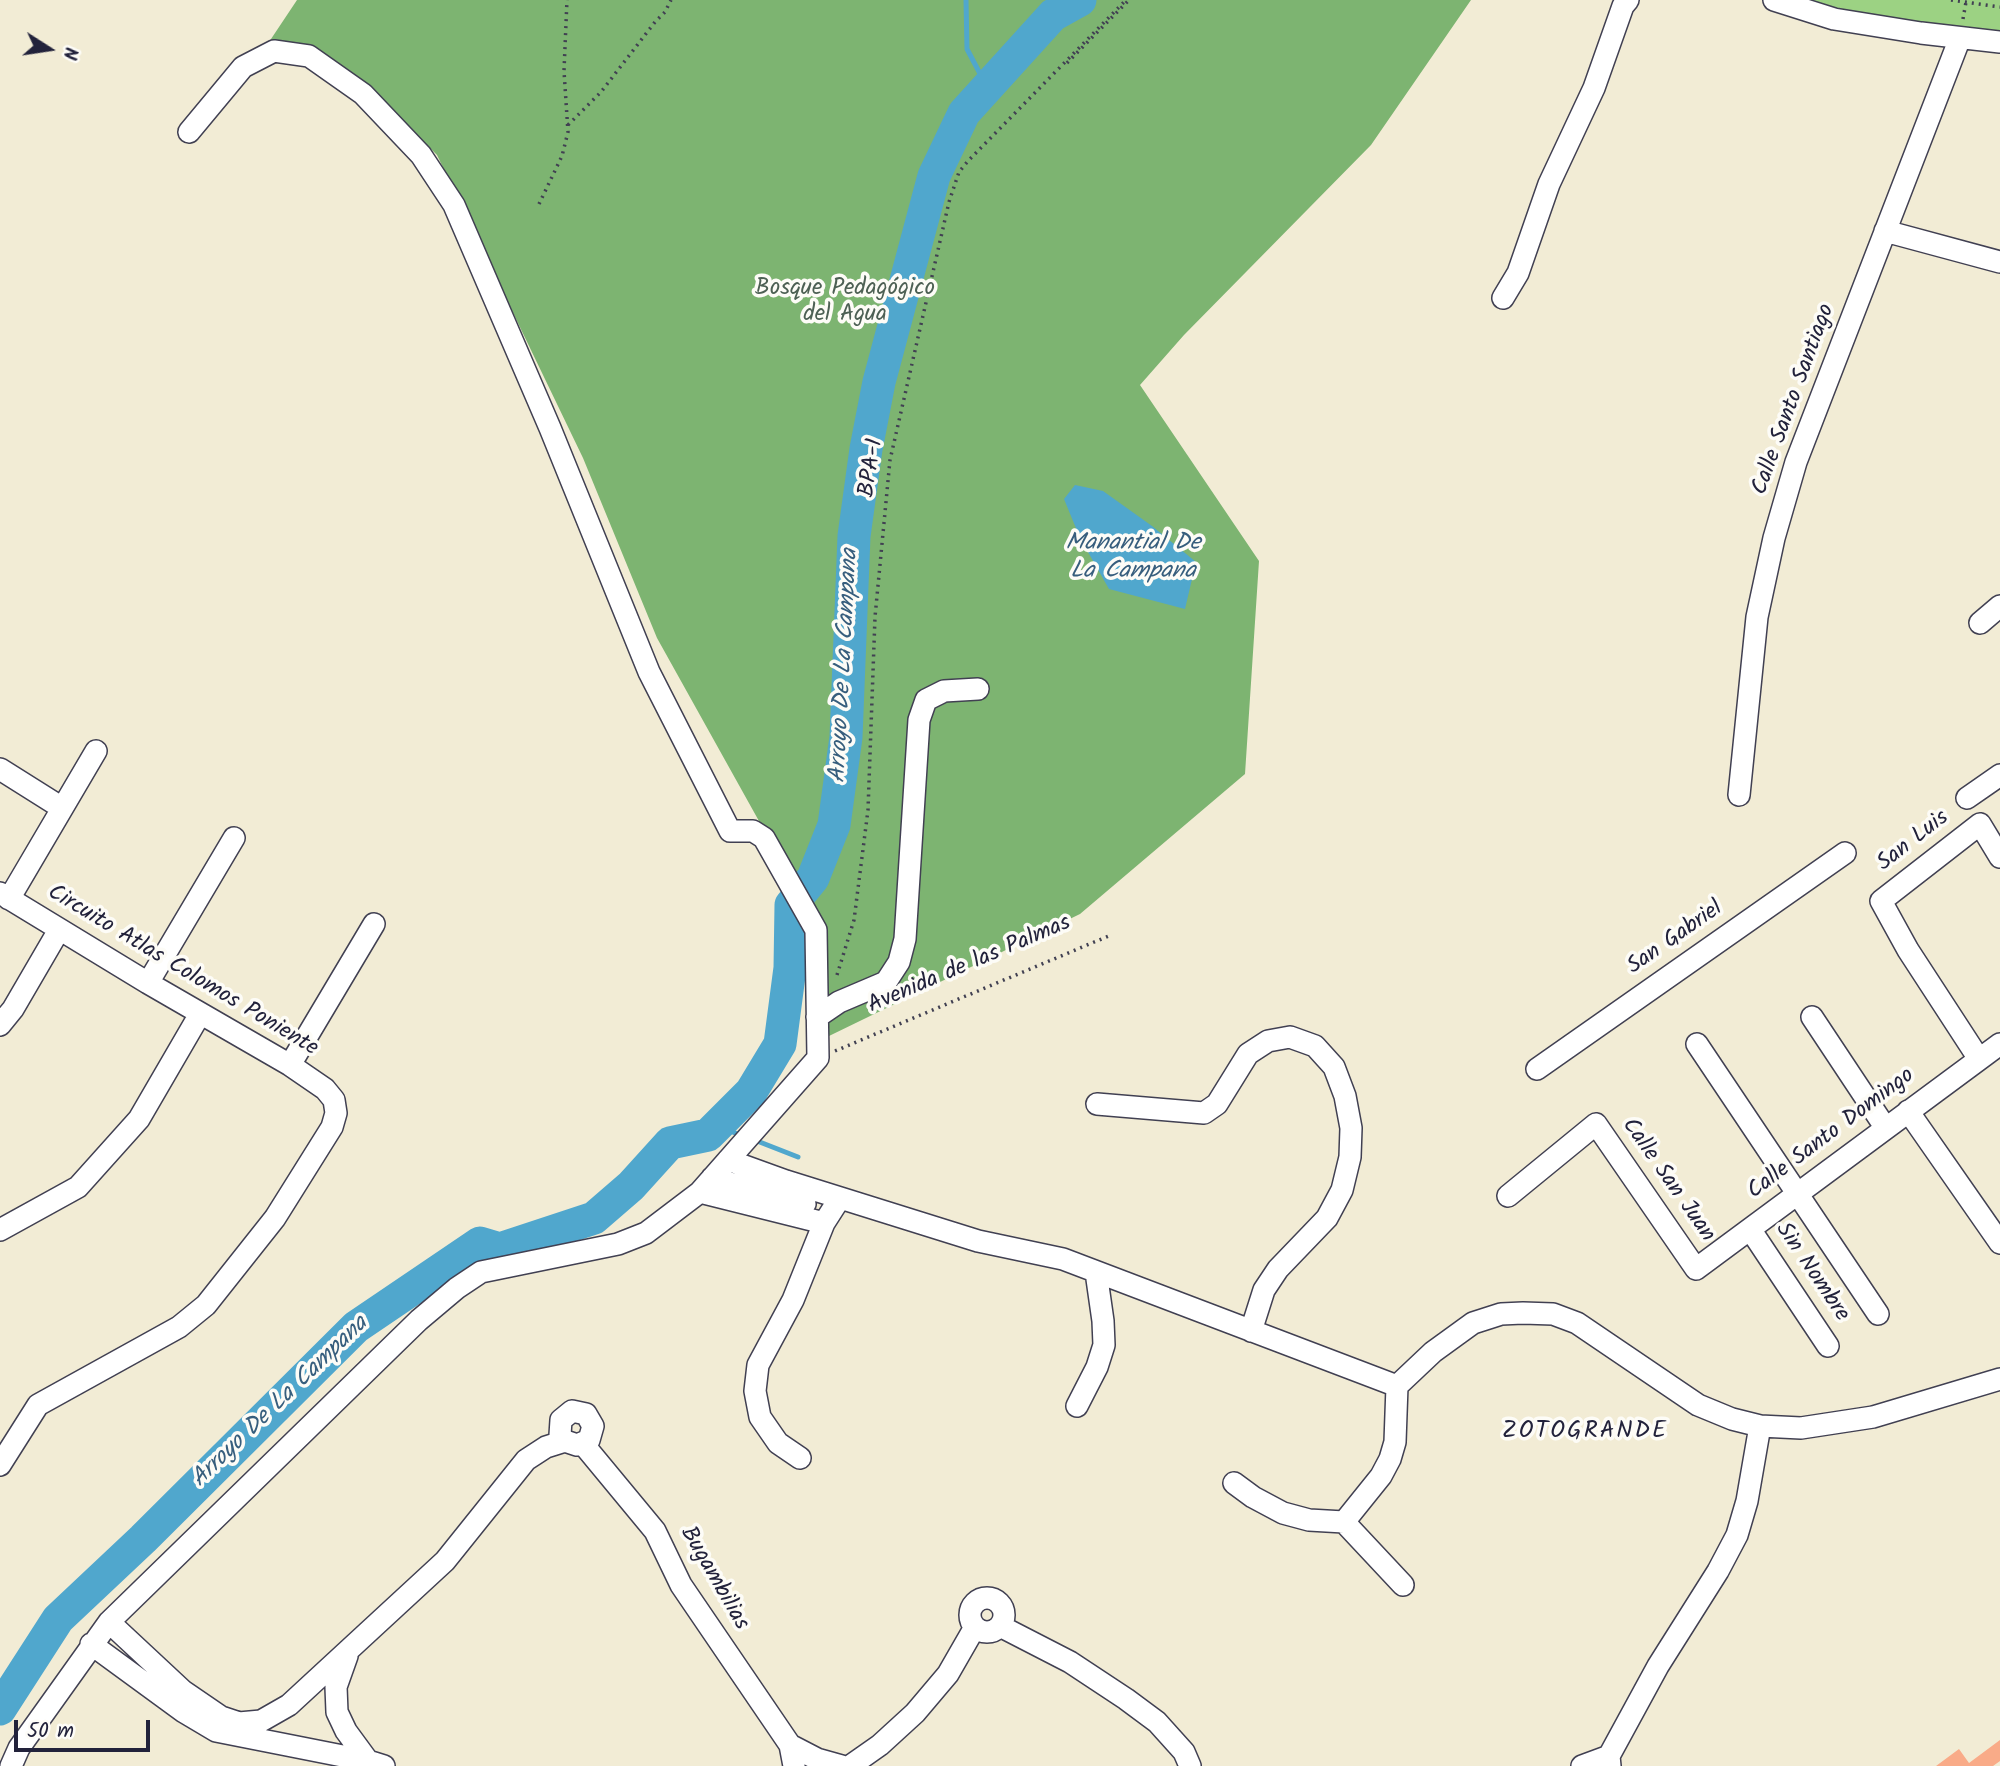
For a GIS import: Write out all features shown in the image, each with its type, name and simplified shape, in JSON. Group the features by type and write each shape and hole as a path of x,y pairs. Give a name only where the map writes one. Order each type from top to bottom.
{"street":[{"path":"1503,298 1518,274 1549,184 1594,88 1623,6 1628,0"},
{"path":"1774,0 1834,19 2000,42"},
{"name":"Calle Santo Santiago","path":"1739,795 1757,617 1774,538 1796,462 1960,38"},
{"path":"11,1766 19,1748 109,1622 419,1320 481,1272 618,1244 646,1233 706,1185 818,1058 825,1012 816,930 765,838 753,831 730,831 649,671 550,428 454,205 421,155 363,94 309,56 274,51 243,67 189,132"},
{"path":"1885,231 2000,262"},
{"path":"1980,623 2000,606"},
{"path":"825,1012 839,1002 886,982 899,962 905,939 919,720 926,700 944,691 978,689"},
{"path":"4,896 96,751"},
{"path":"0,769 62,808"},
{"path":"1967,797 2000,775"},
{"name":"San Luis","path":"1992,1054 1908,950 1881,901 1980,824 2000,857"},
{"path":"148,984 234,838"},
{"name":"San Gabriel","path":"1537,1069 1845,853"},
{"name":"Circuito Atlas Colomos Poniente","path":"0,1465 38,1405 179,1327 206,1305 275,1218 332,1127 336,1113 334,1100 325,1089 290,1065 148,984 4,896"},
{"path":"290,1065 374,924"},
{"path":"0,1025 13,1009 59,930"},
{"path":"0,1230 78,1187 139,1119 200,1014"},
{"path":"1812,1017 1885,1127"},
{"path":"1097,1104 1204,1112 1217,1104 1248,1054 1268,1041 1290,1037 1315,1046 1334,1067 1345,1096 1351,1128 1350,1157 1342,1190 1327,1218 1278,1269 1264,1290 1251,1331"},
{"path":"1697,1044 1878,1314"},
{"name":"Calle Santo Domingo","path":"1696,1269 1885,1127 1992,1054"},
{"path":"1908,1111 2000,1243"},
{"name":"Calle San Juan","path":"1508,1196 1596,1124 1696,1269"},
{"path":"734,1153 832,1211"},
{"path":"706,1185 1063,1259 1397,1386"},
{"path":"800,1458 778,1443 760,1417 755,1391 758,1365 793,1300 832,1211"},
{"name":"Sin Nombre","path":"1750,1228 1828,1346"},
{"path":"1077,1406 1097,1367 1104,1345 1096,1272"},
{"path":"1343,1522 1381,1476 1391,1459 1395,1442 1397,1386 1433,1352 1473,1323 1500,1314 1553,1314 1577,1323 1698,1405 1732,1419 1760,1426 1801,1428 1873,1417 2000,1379"},
{"path":"1581,1766 1609,1761 1657,1667 1718,1571 1737,1535 1747,1501 1760,1426"},
{"name":"Bugambilias","path":"349,1650 445,1562 526,1460 546,1447 574,1442 655,1531 681,1585 792,1756 842,1766"},
{"path":"1234,1483 1283,1513 1309,1520 1343,1522 1404,1585"},
{"path":"983,1598 997,1601 1002,1606 1004,1613 1000,1626 988,1632 975,1627 970,1614 977,1601 983,1598"},
{"path":"109,1622 194,1699 221,1717 239,1723 261,1721 289,1705 349,1650"},
{"path":"1000,1626 1070,1662 1125,1699 1157,1723 1184,1752 1190,1766"},
{"path":"850,1766 880,1745 915,1713 948,1674 975,1627"},
{"path":"91,1644 184,1712 216,1731 376,1763"},
{"path":"349,1650 336,1687 337,1712 346,1731 376,1763"}],"path":[{"path":"539,204 562,156 567,125 564,71 567,0"},
{"path":"567,125 601,92 665,12 671,0"},
{"path":"825,1012 856,920 869,812 877,612 891,460 953,196 961,173 970,160 1127,0"},
{"path":"1951,0 2000,7"},
{"name":"Avenida de las Palmas","path":"849,1045 1111,935"}],"green space":[{"name":"Bosque Pedagógico del Agua","path":"297,0 1471,0 1371,145 1184,335 1140,385 1259,561 1245,774 1080,914 829,1036 818,927 657,638 583,458 437,155 382,100 269,42"},
{"path":"1801,0 2000,0 2000,37 1889,23"}],"water":[{"name":"Manantial De La Campana","path":"1075,485 1103,491 1196,562 1185,609 1109,589 1080,538 1064,499"}],"building":[{"path":"2000,1740 2000,1761 1993,1766 1936,1766 1959,1749 1969,1763"}],"waterway":[{"path":"966,0 967,49 987,87"},
{"name":"Arroyo De La Campana","path":"0,1709 58,1619 143,1539 356,1327 480,1243 500,1249 594,1218 631,1186 670,1143 708,1135 751,1092 780,1044 790,968 791,905 813,878 834,825 846,737 854,536 866,449 879,382 934,176 964,113 1053,15 1080,0"},
{"path":"717,1126 743,1136"},
{"path":"752,1139 798,1157"}],"district":[{"name":"ZOTOGRANDE","path":"1585,1433"}]}
